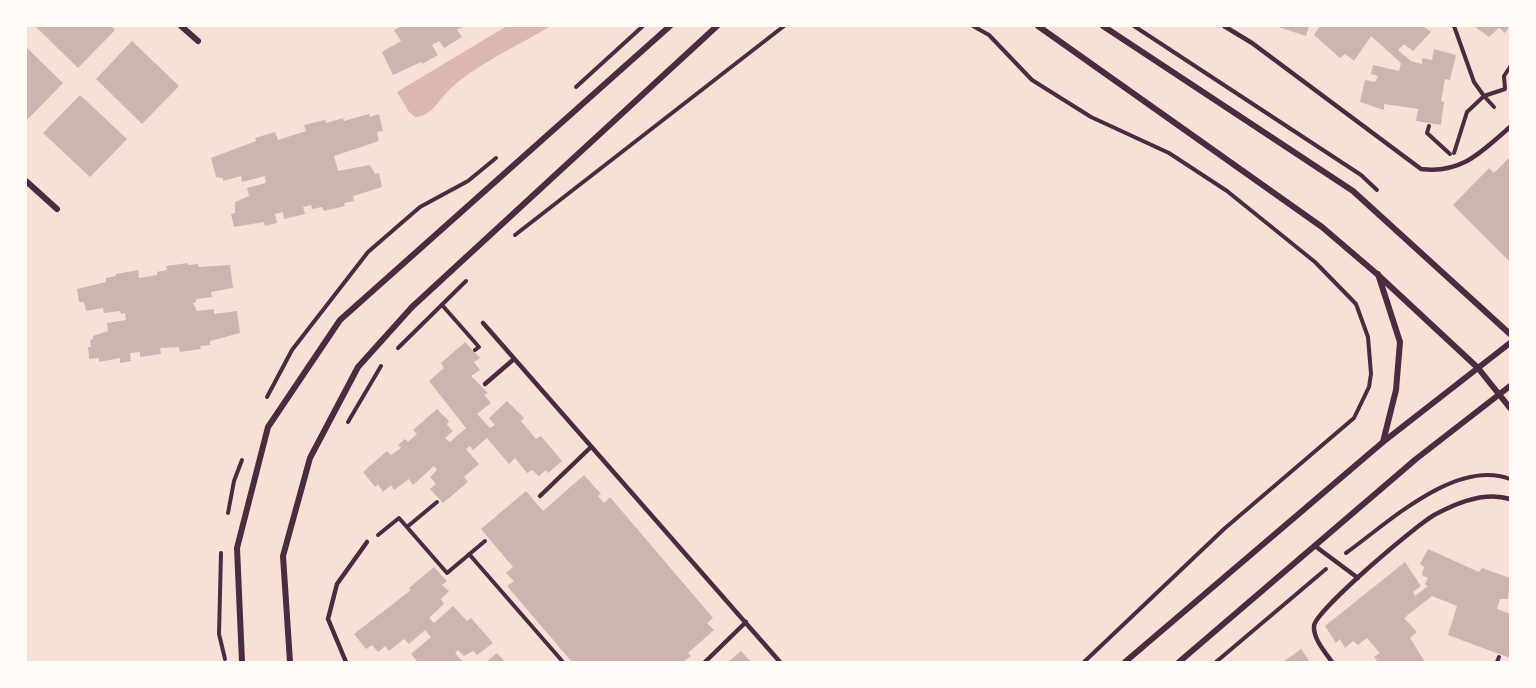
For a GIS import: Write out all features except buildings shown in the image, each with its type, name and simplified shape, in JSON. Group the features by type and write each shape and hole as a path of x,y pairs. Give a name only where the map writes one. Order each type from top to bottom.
{"street":[{"path":"181,26 198,40"},
{"path":"242,663 237,548 268,427 340,320 670,26"},
{"path":"290,663 283,556 310,458 358,367 412,307 717,26"},
{"path":"1038,26 1322,227 1377,274 1478,368 1510,408"},
{"path":"1102,26 1353,191 1510,334"},
{"path":"26,181 57,209"},
{"path":"1377,274 1400,342 1396,390 1383,442"},
{"path":"1125,663 1383,442 1510,343"},
{"path":"1179,663 1416,459 1510,386"}],"lane":[{"path":"1224,26 1252,43 1421,169 1441,171 1459,167 1510,127"},
{"path":"483,323 780,663"},
{"path":"485,384 514,359"},
{"path":"540,495 591,447"},
{"path":"1332,663 1317,639 1314,626 1319,615 1358,578 1433,515 1479,497 1500,495 1510,499"},
{"path":"346,663 328,620 336,584 366,544"},
{"path":"1315,546 1358,578"},
{"path":"705,663 746,622"}],"path":[{"path":"575,87 643,26"},
{"path":"973,26 989,35 1032,80 1090,117 1169,153 1227,191 1315,262 1356,304 1368,337 1371,374 1369,387 1354,418 1224,529 1084,663"},
{"path":"1454,26 1474,82 1494,106"},
{"path":"1453,156 1467,112 1484,96 1505,90 1504,76 1510,67"},
{"path":"442,304 479,347 475,350"},
{"path":"1485,474 1510,480"},
{"path":"407,527 437,502"},
{"path":"366,544 399,518 447,573 485,541"},
{"path":"469,554 563,663"},
{"path":"1497,663 1499,657"}],"shaded area":[{"path":"507,26 551,26 474,70 451,88 426,114 415,117 409,112 397,92"}]}
